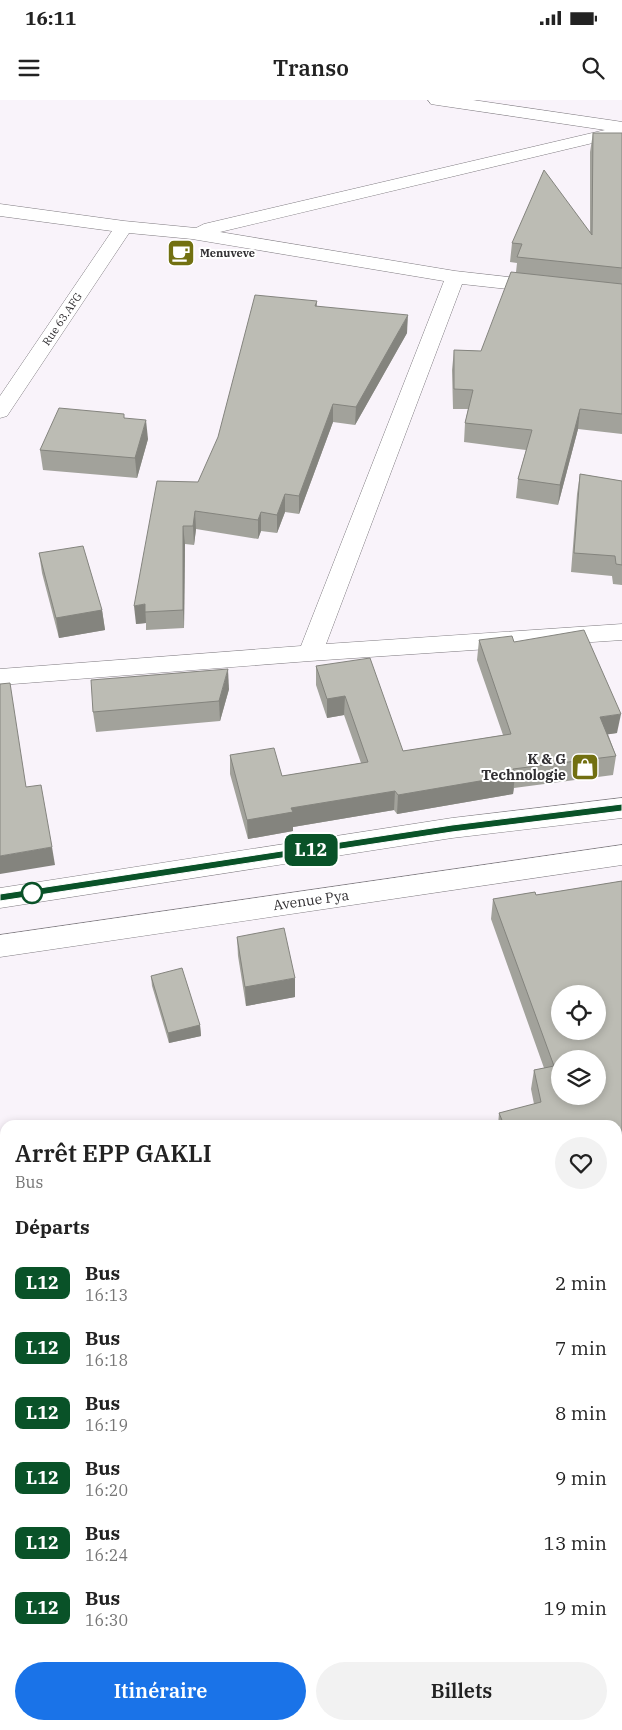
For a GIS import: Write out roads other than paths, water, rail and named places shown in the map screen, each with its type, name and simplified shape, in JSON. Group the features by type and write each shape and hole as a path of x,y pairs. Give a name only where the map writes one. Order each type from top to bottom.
{"street":[{"path":"437,100 622,129"},
{"path":"192,233 622,129"},
{"path":"0,210 124,227 192,233 455,277 563,289"},
{"name":"Rue 63.AFG","path":"0,412 124,227"},
{"path":"310,653 455,277"},
{"path":"0,677 310,653 622,632"},
{"path":"0,898 452,828 622,808"},
{"name":"Avenue Pya","path":"0,946 622,855"}],"place":[{"name":"Menuveve","path":"181,253"},
{"name":"K & G Technologie","path":"585,767"}]}
